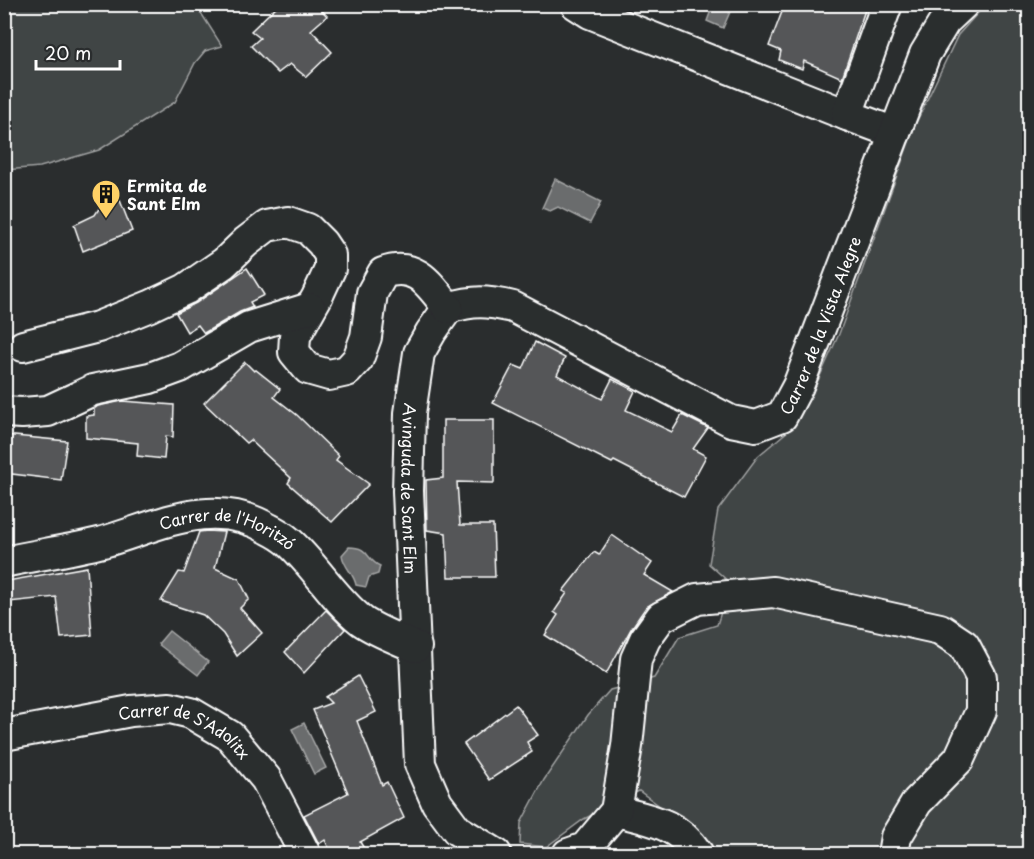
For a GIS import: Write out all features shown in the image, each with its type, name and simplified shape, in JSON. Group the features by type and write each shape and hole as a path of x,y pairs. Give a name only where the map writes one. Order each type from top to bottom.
{"street":[{"path":"576,4 590,13 895,133"},
{"path":"848,115 887,4"},
{"name":"Carrer de la Vista Alegre","path":"448,308 471,302 513,307 731,421 756,426 782,416 798,386 925,54 945,21 963,4"},
{"path":"23,346 98,327 150,306 186,289 224,263 267,225 288,222 308,229 330,255 330,268 295,336 294,352 308,369 329,375 347,371 358,359 366,337 372,293 382,273 394,269 413,272 429,283 448,308"},
{"path":"4,412 48,411 93,390 150,378 180,367 249,327 310,308"},
{"name":"Avinguda de Sant Elm","path":"448,308 419,353 410,413 408,491 420,764 437,803 456,830 496,855"},
{"name":"Carrer de l'Horitzó","path":"4,562 101,542 183,516 209,512 238,515 262,524 287,539 340,601 364,622 416,647"},
{"path":"568,855 585,848 616,811 627,746 636,659 645,639 661,617 697,599 773,592 940,629 964,645 981,677 981,711 959,759 917,802 896,837 893,855"},
{"name":"Carrer de S'Adolitx","path":"4,735 131,711 170,708 191,714 230,736 266,779 305,855"},
{"path":"616,811 664,823 691,845 698,855"}],"shaded area":[{"path":"5,4 196,5 222,46 205,51 195,63 175,102 99,150 40,167 5,170"},
{"path":"713,5 733,5 723,28 707,21"},
{"path":"985,5 1029,5 1029,854 701,854 668,812 639,791 584,819 546,847 520,844 521,823 544,780 588,715 610,690 654,678 679,637 717,625 730,583 709,564 718,510 758,456 789,430 816,385 839,334 916,123 958,35"},
{"path":"555,179 601,202 590,223 558,207 550,211 542,208"},
{"path":"349,547 361,549 380,566 378,574 369,577 366,587 356,585 345,563 342,555"},
{"path":"169,631 208,662 198,675 158,644"},
{"path":"304,723 326,768 314,774 292,729"}],"building":[{"path":"279,4 316,4 327,16 311,30 332,52 306,77 290,64 278,73 251,46 260,38 251,31"},
{"path":"785,4 867,4 842,78 804,61 802,69 779,60 781,51 769,46"},
{"name":"Ermita de Sant Elm","path":"114,185 132,231 83,251 74,225 95,215"},
{"path":"247,268 264,295 250,302 253,307 204,333 198,325 187,332 176,313 196,303"},
{"path":"535,342 565,358 557,375 602,399 612,379 635,391 626,410 672,432 682,415 708,428 693,449 706,456 684,497 493,403 513,365 523,369"},
{"path":"245,362 280,389 274,397 297,415 339,456 336,460 369,484 332,522 288,483 291,478 250,440 246,443 204,403"},
{"path":"122,401 174,405 173,437 166,436 164,459 137,456 138,443 86,438 86,416 94,415 94,409 98,406"},
{"path":"443,420 494,420 494,483 457,482 460,525 493,525 495,577 448,577 446,533 427,530 426,480 443,478"},
{"path":"4,435 67,441 61,480 4,473"},
{"path":"199,532 224,532 215,568 239,579 249,599 240,608 262,633 237,656 223,634 203,615 161,601 179,572 184,573"},
{"path":"612,535 652,563 644,575 673,592 646,607 606,674 545,635 558,615 554,612 567,593 563,591 594,552 599,555"},
{"path":"87,567 92,635 61,638 56,597 9,602 7,581"},
{"path":"326,610 345,629 304,673 285,652"},
{"path":"358,676 376,712 357,721 382,785 387,782 404,818 360,842 368,855 332,855 325,840 319,844 304,815 348,793 313,710 331,703 325,697"},
{"path":"516,705 538,735 527,742 532,752 489,780 464,744"}],"place":[{"name":"Ermita de Sant Elm","path":"106,220"}]}
